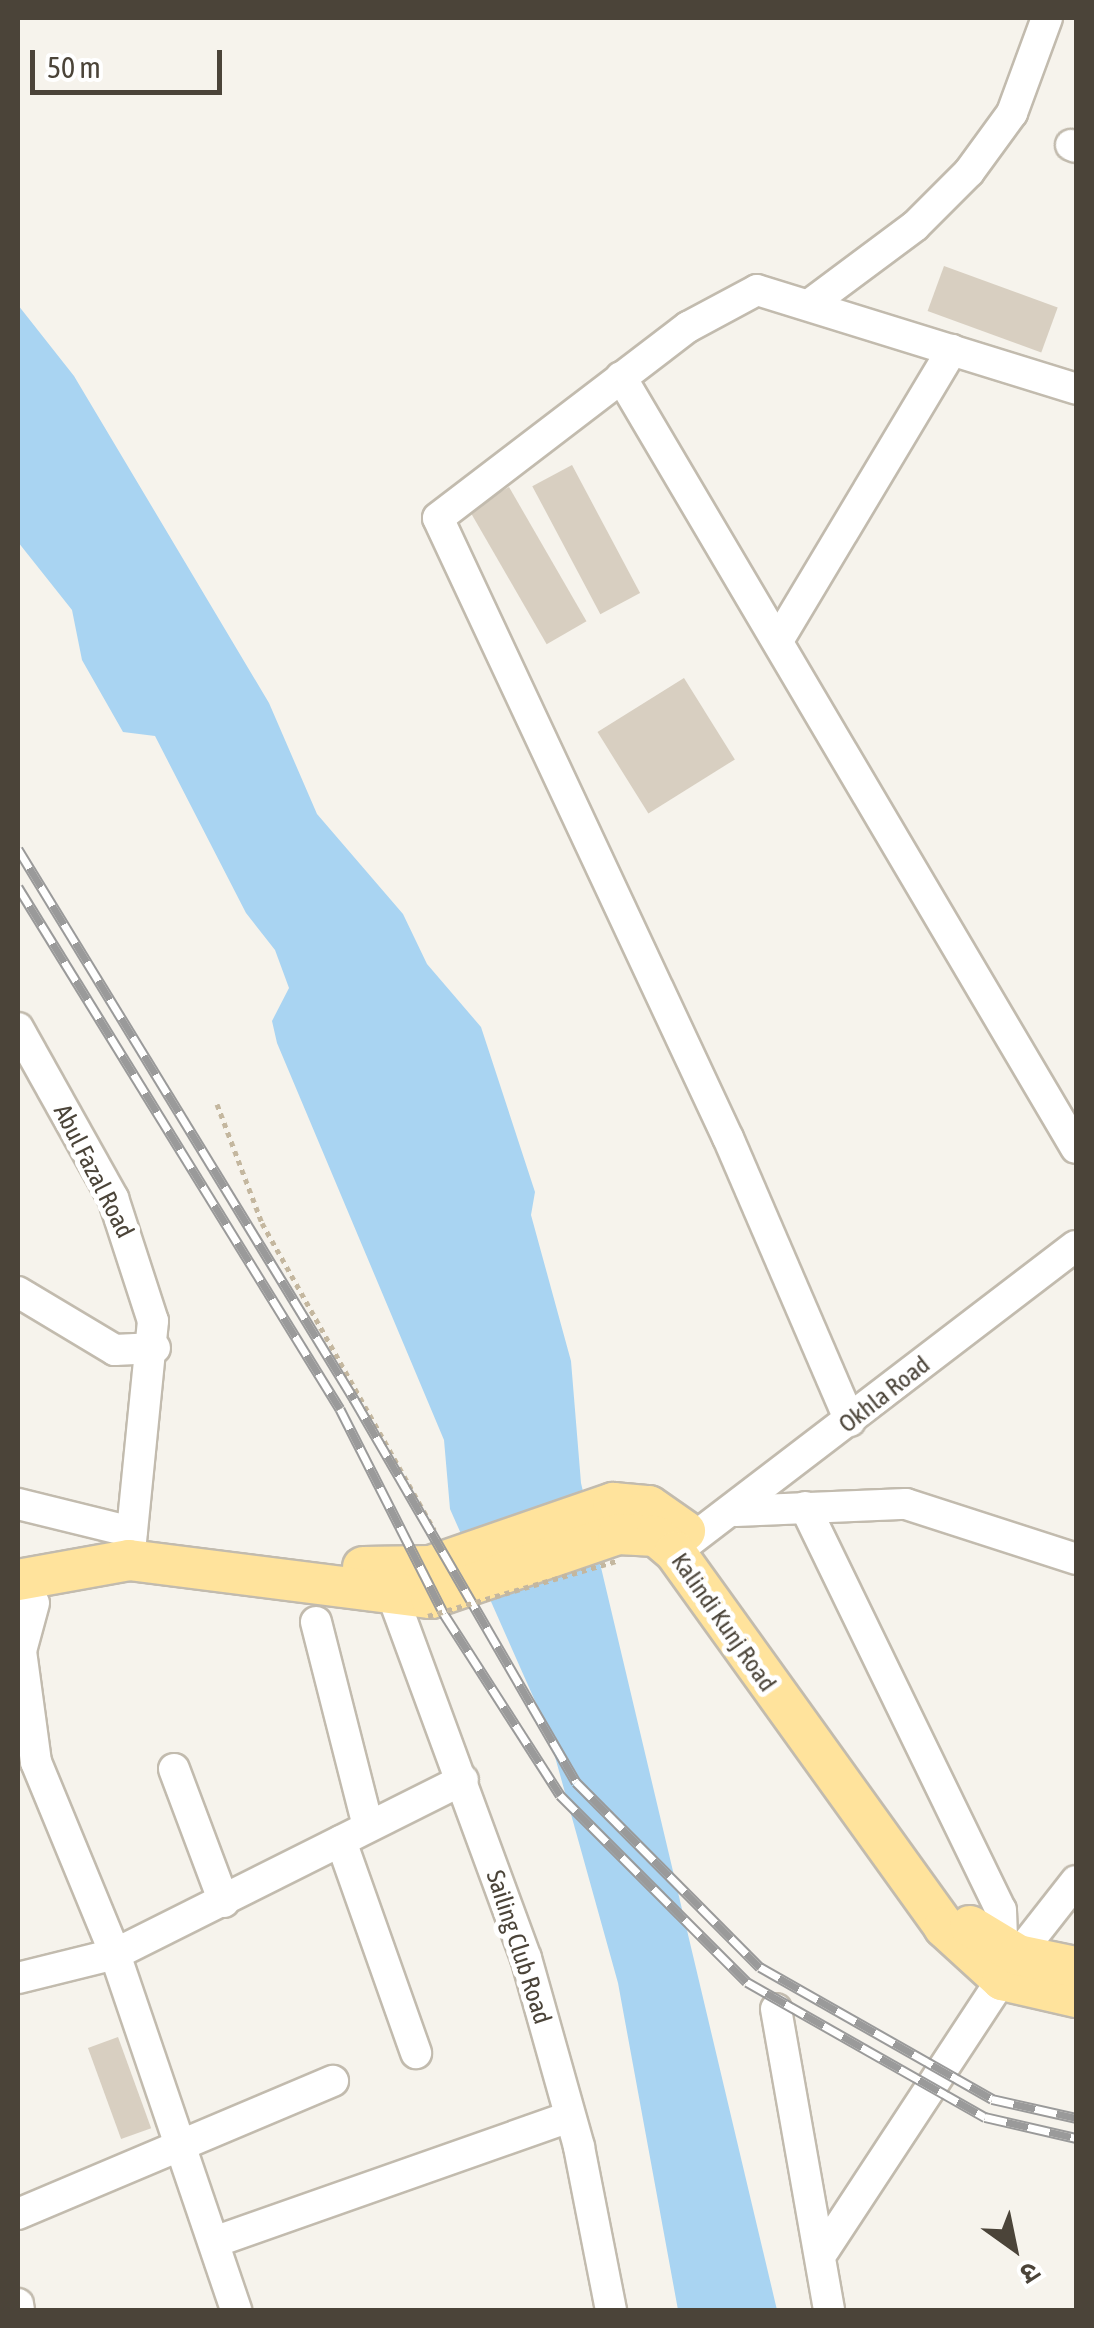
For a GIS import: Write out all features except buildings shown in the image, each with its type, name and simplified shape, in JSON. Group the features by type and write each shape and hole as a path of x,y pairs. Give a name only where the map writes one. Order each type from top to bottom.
{"main road":[{"name":"Kalindi Kunj Road","path":"130,1546 269,1565 390,1571 460,1567 616,1533 666,1513 690,1540 937,1890 1007,1961"},
{"name":"Kalindi Kunj Road","path":"616,1533 647,1533 672,1547 944,1927 1076,1997"},
{"path":"18,1560 130,1546"},
{"path":"24,1606 130,1546"},
{"name":"Kalindi Kunj Road","path":"269,1565 392,1594 432,1598 460,1567"},
{"path":"1007,1961 1076,1967"}],"street":[{"path":"810,305 915,226 969,172 1012,113 1047,18"},
{"path":"850,1421 728,1138 438,521 621,377 746,293 810,305 1076,389"},
{"path":"778,639 952,350"},
{"path":"621,377 1076,1148"},
{"name":"Abul Fazal Road","path":"18,1028 113,1198 138,1259 156,1348 130,1546"},
{"name":"Okhla Road","path":"690,1540 736,1511 1076,1246"},
{"path":"18,1292 115,1350 156,1348"},
{"path":"18,1504 130,1546"},
{"path":"736,1511 906,1504 1076,1559"},
{"path":"805,1507 1001,1910 1007,1961"},
{"name":"Sailing Club Road","path":"392,1594 526,1958 570,2117 611,2310"},
{"path":"24,1606 22,1687 36,1762 115,1954 217,2241 230,2309"},
{"path":"316,1622 368,1826"},
{"path":"174,1768 224,1902"},
{"path":"18,1978 115,1954 463,1780"},
{"path":"341,1841 416,2053"},
{"path":"824,2250 972,2025 1007,1961 1076,1881"},
{"path":"776,2009 824,2250 829,2310"},
{"path":"18,2214 333,2081"},
{"path":"217,2241 570,2117"}],"path":[{"path":"218,1104 262,1223 460,1567"},
{"path":"428,1616 616,1533"}],"water":[{"path":"18,305 74,376 269,703 317,814 403,914 427,964 481,1027 535,1192 531,1215 571,1361 581,1483 777,2310 678,2310 618,1983 547,1728 450,1509 444,1440 277,1043 272,1021 289,988 275,950 246,913 155,736 123,732 82,660 72,610 18,542"}],"railway":[{"path":"18,849 354,1399 576,1782 760,1967 992,2099 1076,2118"},
{"path":"18,887 340,1409 444,1614 560,1795 747,1982 985,2117 1076,2138"}]}
